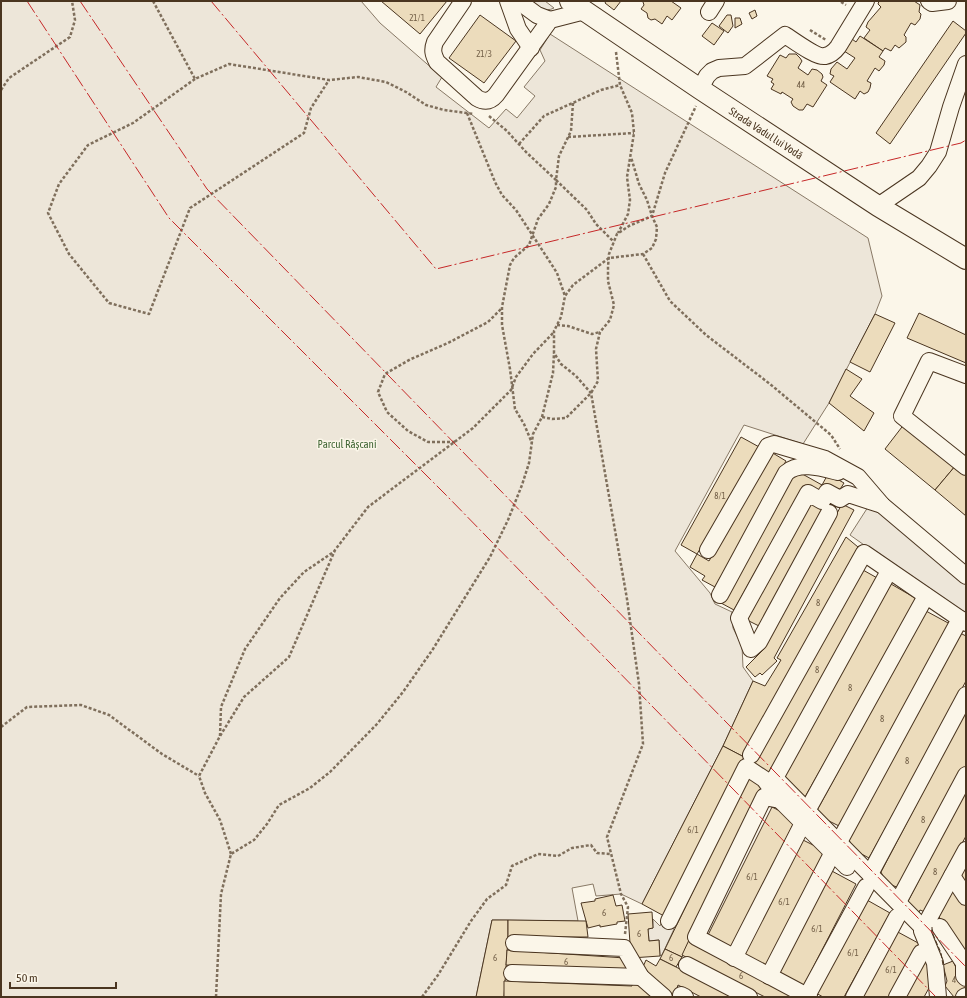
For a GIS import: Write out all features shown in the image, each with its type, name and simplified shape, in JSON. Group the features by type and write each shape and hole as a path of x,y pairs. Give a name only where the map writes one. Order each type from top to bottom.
{"main road":[{"name":"Strada Vadul lui Vodă","path":"578,6 613,30 698,98 966,259"}],"street":[{"path":"463,1 435,42 433,55 437,62 482,101 492,99 531,48 550,20 578,6"},
{"path":"508,1 518,29 531,48"},
{"path":"518,1 537,15 550,20"},
{"path":"698,98 707,76 712,71 719,68 745,66 785,35 819,56 826,56 833,52 838,47 866,1"},
{"path":"929,1 948,1"},
{"path":"878,206 919,178 934,159 938,152 966,64"},
{"path":"966,375 929,361 902,416 966,467"},
{"path":"708,550 768,446 774,444 825,459 858,477 882,505 966,576"},
{"path":"720,594 786,473 792,468 799,466 828,470 858,477"},
{"path":"829,513 759,642 751,649 739,618 808,493 822,501 827,492 840,499 848,494 882,505"},
{"path":"751,755 864,553 963,621 836,847 768,976"},
{"path":"889,571 775,778 805,817 897,910 911,932 923,930"},
{"path":"734,958 805,817 926,596"},
{"path":"780,800 764,798 696,937 808,996 966,695"},
{"path":"669,921 746,767 764,779 780,800 805,817"},
{"path":"854,997 966,775"},
{"path":"938,997 934,963 923,930 966,850"},
{"path":"952,876 966,896"},
{"path":"940,927 965,962 964,976 966,978"},
{"path":"514,943 624,948 641,977 664,997"},
{"path":"897,997 921,953"},
{"path":"687,965 749,997"},
{"path":"512,973 641,977"}],"path":[{"path":"1,90 9,78 70,37 75,20 72,1"},
{"path":"152,1 195,79"},
{"path":"542,417 552,419 566,418 591,393 598,381 596,349 600,332 610,320 614,305 608,281 609,258 617,234 628,214 630,200 627,177 634,133 632,113 620,85 613,30"},
{"path":"810,30 828,41"},
{"path":"329,80 311,108 304,133 190,208 149,314 109,302 69,254 48,213 59,184 88,145 134,123 195,79 229,64 329,80 358,77 386,82 406,92 426,105 474,114"},
{"path":"519,144 544,116 601,90 620,85"},
{"path":"617,234 629,226 652,216 666,173 698,98"},
{"path":"532,444 524,424 515,409 502,325 502,308 510,265 514,258 529,245 538,219 549,204 556,187 559,156 571,131 573,103"},
{"path":"467,113 492,176 502,195 516,210 557,273 565,296"},
{"path":"482,115 490,116 507,131 587,210 596,224 614,242"},
{"path":"568,137 634,133"},
{"path":"199,776 220,736 244,697 289,657 335,550 368,507 456,442 473,428 511,390 516,377 533,354 554,331 561,317 565,296 573,285 609,258 642,254 652,248 656,239 657,227 647,200 639,184 631,157"},
{"path":"642,254 670,301 706,335 770,384 831,435 842,453"},
{"path":"456,442 428,442 408,431 387,412 378,392 385,374 411,359 448,343 488,322 502,308"},
{"path":"557,325 568,326 592,334 600,332"},
{"path":"231,854 254,840 267,824 279,805 310,788 330,772 377,724 403,692 433,649 490,557 508,520 529,463 533,434 542,417 553,372 554,331"},
{"path":"554,353 561,364 576,376 591,393 627,599 639,684 643,744 607,837 621,894 628,907 624,948"},
{"path":"220,736 221,707 245,649 280,598 304,572 335,550"},
{"path":"1,727 27,707 81,705 109,715 162,754 199,776 205,792 220,820 231,854 221,894 216,997"},
{"path":"422,997 438,975 479,910 487,900 506,885 512,866 538,854 558,856 572,848 591,845 597,853 611,854"}],"green space":[{"name":"Parcul Râșcani","path":"1,1 361,1 380,23 442,77 436,87 489,128 506,109 517,118 535,96 524,87 545,61 540,50 550,34 868,238 882,296 875,314 829,403 803,444 744,425 675,551 710,593 715,604 732,612 733,628 742,646 743,667 753,681 723,746 642,904 621,894 596,896 593,884 572,888 578,921 492,920 476,997 1,997"},
{"path":"529,1 545,1 554,8 547,10 538,7"},
{"path":"868,507 877,507 966,581 966,617 850,535"},
{"path":"653,919 660,926 662,921 674,929 662,955 660,956 659,940 649,941 648,929 653,928"}],"building":[{"path":"381,1 447,1 420,34"},
{"path":"606,1 621,1 614,10 605,3"},
{"path":"644,1 671,1 681,8 672,20 667,16 662,24 655,19 651,20 648,18 647,13 641,9 644,5"},
{"path":"879,1 914,1 920,5 920,19 915,25 911,23 904,35 906,37 906,42 899,48 895,45 891,51 885,48 883,51 864,38 870,30 866,27 868,22 881,7 878,4"},
{"path":"755,10 757,16 752,19 749,13"},
{"path":"480,15 516,41 484,83 449,58"},
{"path":"727,15 731,15 733,26 728,33 719,26"},
{"path":"735,18 740,18 742,24 735,28"},
{"path":"953,21 966,31 966,33 890,144 876,133"},
{"path":"712,23 724,31 714,45 702,36"},
{"path":"860,36 883,51 879,57 885,61 884,65 879,71 875,68 867,81 871,83 868,92 864,94 860,91 855,99 830,82 834,76 830,74 831,69 837,62 847,69 855,58 844,51 852,39 856,42"},
{"path":"789,54 796,54 800,58 802,61 798,68 808,75 812,69 817,70 822,74 823,77 821,81 827,85 813,107 807,104 803,110 799,110 793,106 791,102 793,99 782,92 781,94 771,89 774,84 771,82 773,79 767,76 780,55 786,58"},
{"path":"919,313 966,335 966,363 907,338"},
{"path":"875,314 895,323 870,372 850,362"},
{"path":"846,369 862,379 850,396 874,413 864,431 829,403"},
{"path":"905,423 956,465 935,490 885,449"},
{"path":"741,437 761,448 697,554 681,545"},
{"path":"771,452 786,461 715,587 702,580 705,576 690,567 697,554 709,561"},
{"path":"956,465 966,473 966,516 935,490"},
{"path":"797,471 822,485 828,474 844,483 839,491 836,491 825,484 819,495 803,486 734,610 721,603 790,478 792,479"},
{"path":"812,502 823,508 759,626 747,620"},
{"path":"842,504 854,510 774,658 777,661 762,675 760,673 755,677 746,667 764,649"},
{"path":"846,537 858,547 744,757 723,746 753,681 765,686 781,660 777,658"},
{"path":"863,570 879,579 776,764 767,775 753,761"},
{"path":"891,584 917,599 805,797 782,777"},
{"path":"926,611 950,624 839,826 815,814"},
{"path":"960,633 966,636 966,681 869,858 854,850 849,840"},
{"path":"966,710 966,768 902,889 886,883 881,872"},
{"path":"723,746 744,757 664,916 642,904"},
{"path":"749,776 763,783 682,957 665,949"},
{"path":"966,790 966,836 925,912 920,910 918,914 905,907"},
{"path":"772,807 796,819 731,947 708,935"},
{"path":"801,839 825,851 766,966 742,953"},
{"path":"966,862 966,884 959,874"},
{"path":"830,870 856,884 803,987 778,973"},
{"path":"952,886 966,905 966,955 937,914"},
{"path":"613,895 616,906 622,905 625,921 617,922 617,924 600,927 600,925 588,928 581,903 595,901 595,899"},
{"path":"867,900 890,913 844,997 823,997 816,993"},
{"path":"652,912 653,928 648,929 649,941 659,940 660,956 631,958 628,914"},
{"path":"492,920 508,920 504,997 476,997"},
{"path":"508,920 586,921 588,937 508,937"},
{"path":"896,931 920,944 893,997 862,997"},
{"path":"689,940 799,997 765,997 682,955"},
{"path":"665,949 682,957 676,967 660,959"},
{"path":"507,950 625,958 627,972 506,965"},
{"path":"927,953 934,979 924,997 903,997"},
{"path":"660,959 734,997 701,997 678,985 674,997 672,997 642,969 646,960 656,966"},
{"path":"953,961 961,979 966,986 966,991 957,997 954,997 945,986 947,981 943,965"},
{"path":"504,981 632,986 632,983 642,984 656,997 504,997"}],"fence":[{"path":"932,927 932,932 941,953 943,965"}],"power":[{"path":"27,1 169,218 446,495 936,997"},
{"path":"80,1 207,189 966,967"},
{"path":"211,1 436,269 961,143 966,140"}]}
